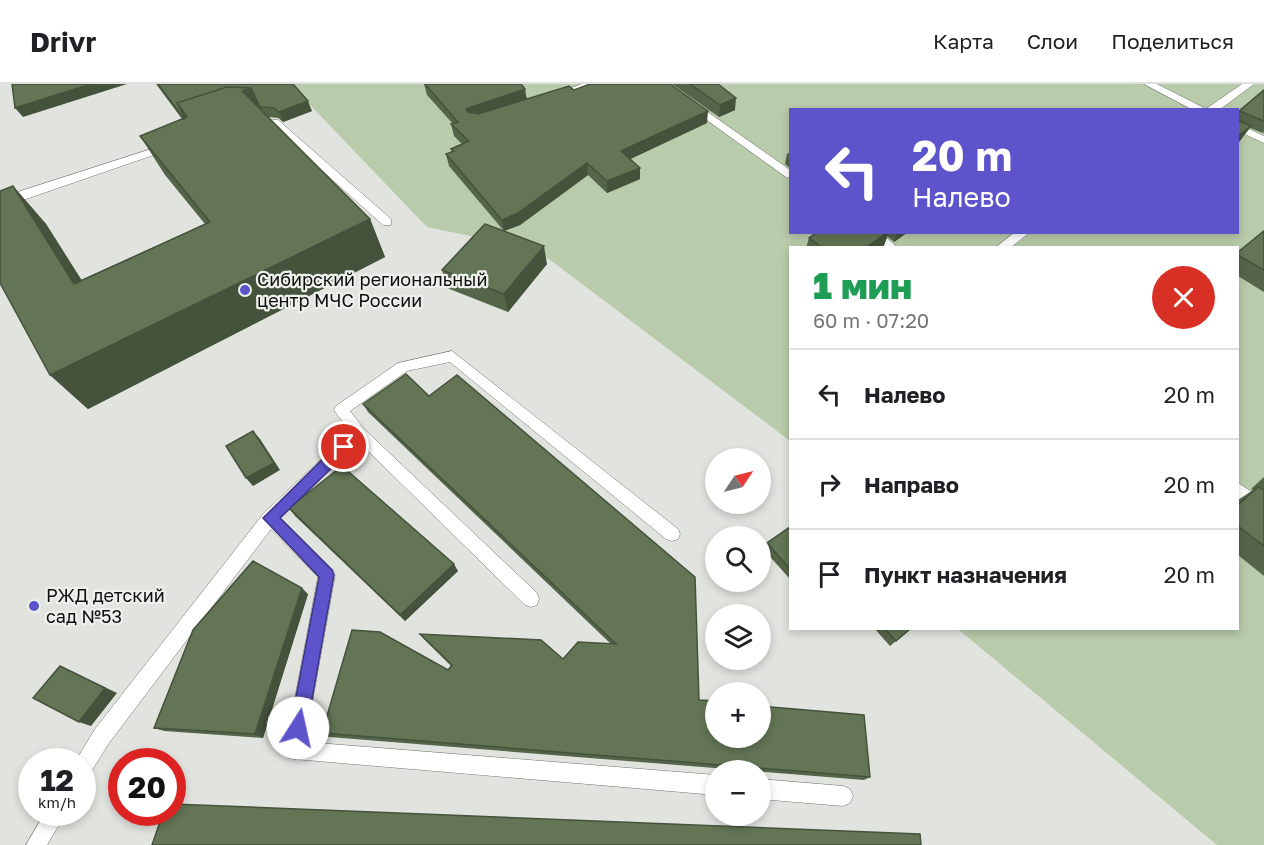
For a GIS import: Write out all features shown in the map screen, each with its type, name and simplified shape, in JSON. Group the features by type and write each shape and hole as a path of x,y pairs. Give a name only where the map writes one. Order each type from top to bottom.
{"lane":[{"path":"549,98 592,84"},
{"path":"662,84 789,174"},
{"path":"1149,84 1198,108"},
{"path":"1214,108 1249,84"},
{"path":"245,121 274,122 387,222"},
{"path":"1239,128 1264,140"},
{"path":"0,204 9,199 178,143"},
{"path":"874,234 889,246"},
{"path":"1004,246 1021,234"},
{"path":"531,599 359,433 341,411 403,367 452,356 672,534"},
{"path":"94,748 270,518 359,433"},
{"path":"1239,491 1264,509"},
{"path":"270,518 327,575 294,750 705,784"},
{"path":"771,790 843,796"},
{"path":"36,845 48,826"}],"green space":[{"path":"290,84 1264,84 1264,845 1217,845 959,630 1239,630 1239,246 789,246 789,440 537,250 427,227"}],"building":[{"path":"12,84 91,84 15,108"},
{"path":"158,84 293,84 308,101 279,112 274,108 260,107 251,88 227,87 177,103 184,119"},
{"path":"425,84 521,84 525,89 466,109 468,112 478,114 569,86 574,90 590,84 670,84 708,111 621,151 640,168 607,181 587,163 518,213 502,220 446,154 454,151 451,149 469,141 451,124 458,122"},
{"path":"690,84 718,84 736,98 720,105"},
{"path":"227,87 251,88 242,91 370,219 50,375 0,283 0,191 13,186 74,284 210,222 140,136 187,117 177,103"},
{"path":"1264,90 1264,121 1239,111"},
{"path":"1239,120 1251,126 1239,135"},
{"path":"485,224 544,246 504,294 442,270"},
{"path":"1264,231 1264,270 1239,256 1239,251"},
{"path":"814,234 885,234 868,246 820,246 809,238"},
{"path":"406,374 429,396 457,375 695,577 699,700 705,700 705,748 771,748 771,707 864,715 870,777 771,769 771,760 705,760 705,764 322,733 352,630 380,632 448,670 452,665 420,634 541,640 563,659 578,642 616,644 363,404"},
{"path":"253,431 274,463 246,478 226,446"},
{"path":"342,466 454,564 400,615 289,508"},
{"path":"1258,487 1264,490 1264,546 1239,527 1239,504"},
{"path":"789,528 789,568 771,548 771,540"},
{"path":"253,561 302,588 255,734 154,728 193,630"},
{"path":"886,630 909,630 896,641"},
{"path":"60,666 105,688 79,722 33,698"},
{"path":"186,805 920,834 921,845 152,845 159,826 186,826"}],"place":[{"name":"Сибирский региональный центр МЧС России","path":"245,290"},
{"name":"РЖД детский сад №53","path":"34,606"}],"route":[{"path":"298,728 327,575 270,518 344,447"}]}
